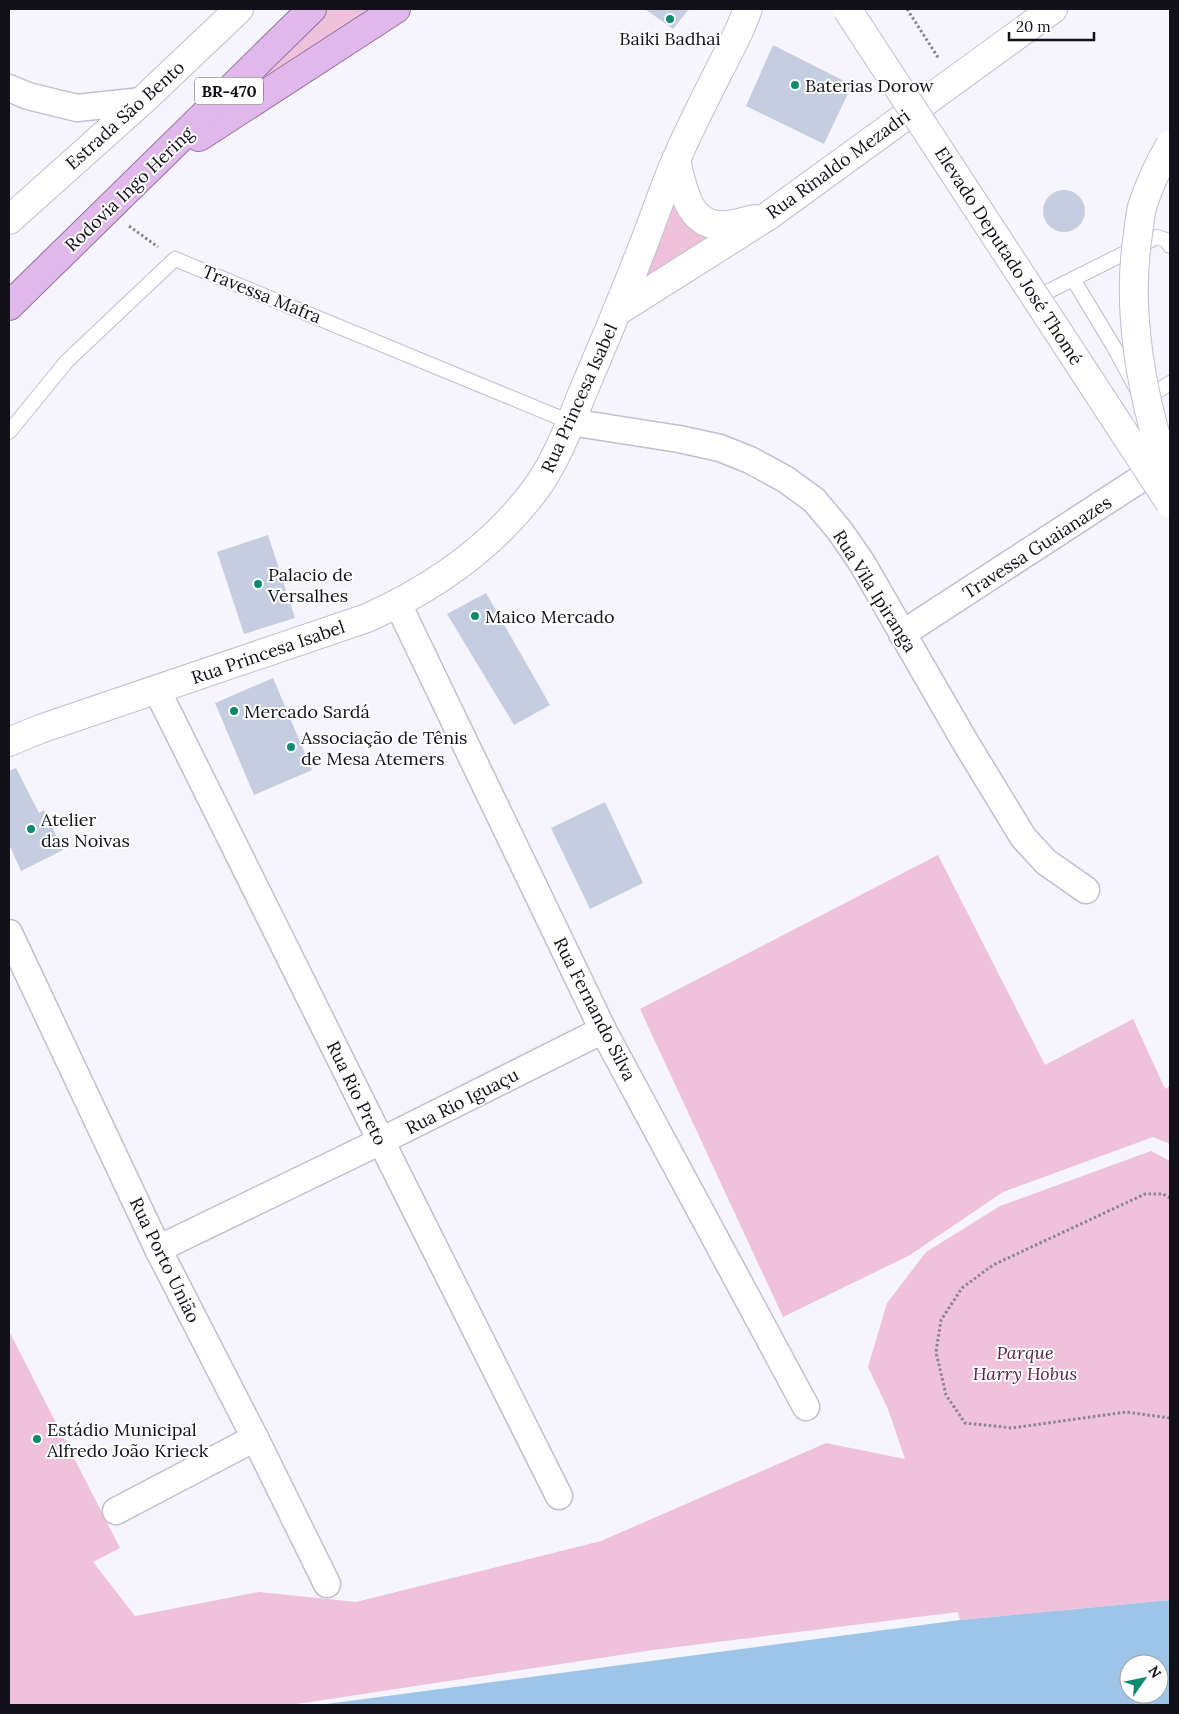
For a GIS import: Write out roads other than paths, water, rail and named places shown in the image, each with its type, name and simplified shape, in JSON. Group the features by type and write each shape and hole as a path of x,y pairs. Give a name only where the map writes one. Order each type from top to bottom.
{"highway":[{"name":"Rodovia Ingo Hering","path":"9,306 312,9"},
{"path":"146,172 396,9"}],"street":[{"name":"Estrada São Bento","path":"9,220 142,101 239,9"},
{"name":"Rua Princesa Isabel","path":"9,742 40,729 367,618 398,604 434,584 464,562 503,526 540,482 557,452 618,311 676,160 748,9"},
{"name":"Elevado Deputado José Thomé","path":"847,9 1170,503"},
{"name":"Rua Rinaldo Mezadri","path":"618,311 768,216 1053,9"},
{"path":"9,88 28,96 77,108 142,101"},
{"path":"911,112 1032,299 1159,474"},
{"path":"1170,145 1152,180 1142,209 1134,256 1134,314 1140,361 1154,428 1159,474 1170,512"},
{"path":"676,160 685,198 694,214 710,223 727,225 768,216"},
{"name":"Rua Vila Ipiranga","path":"570,422 679,439 720,448 750,460 785,479 814,500 840,531 862,563 1023,838 1046,862 1086,890"},
{"name":"Travessa Guaianazes","path":"902,634 1159,474 1170,460"},
{"name":"Rua Fernando Silva","path":"398,604 603,1030 806,1407"},
{"name":"Rua Rio Preto","path":"157,690 560,1496"},
{"name":"Rua Porto União","path":"9,933 158,1249 327,1584"},
{"name":"Rua Rio Iguaçu","path":"158,1249 381,1141 603,1030"},
{"path":"116,1511 255,1438"}],"lane":[{"path":"1032,299 1157,237 1166,240 1170,246"},
{"name":"Travessa Mafra","path":"9,432 67,361 175,259 570,422"},
{"path":"1073,279 1136,388 1145,395 1154,393 1170,383"}],"water":[{"path":"1170,1600 1170,1705 319,1705 960,1620"}],"place":[{"name":"Baiki Badhai","path":"670,19"},
{"name":"Baterias Dorow","path":"795,85"},
{"name":"Palacio de Versalhes","path":"258,584"},
{"name":"Maico Mercado","path":"475,616"},
{"name":"Mercado Sardá","path":"234,711"},
{"name":"Associação de Tênis de Mesa Atemers","path":"291,747"},
{"name":"Atelier das Noivas","path":"31,829"},
{"name":"Estádio Municipal Alfredo João Krieck","path":"37,1439"}],"park label":[{"name":"Parque Harry Hobus","path":"1025,1362"}]}
